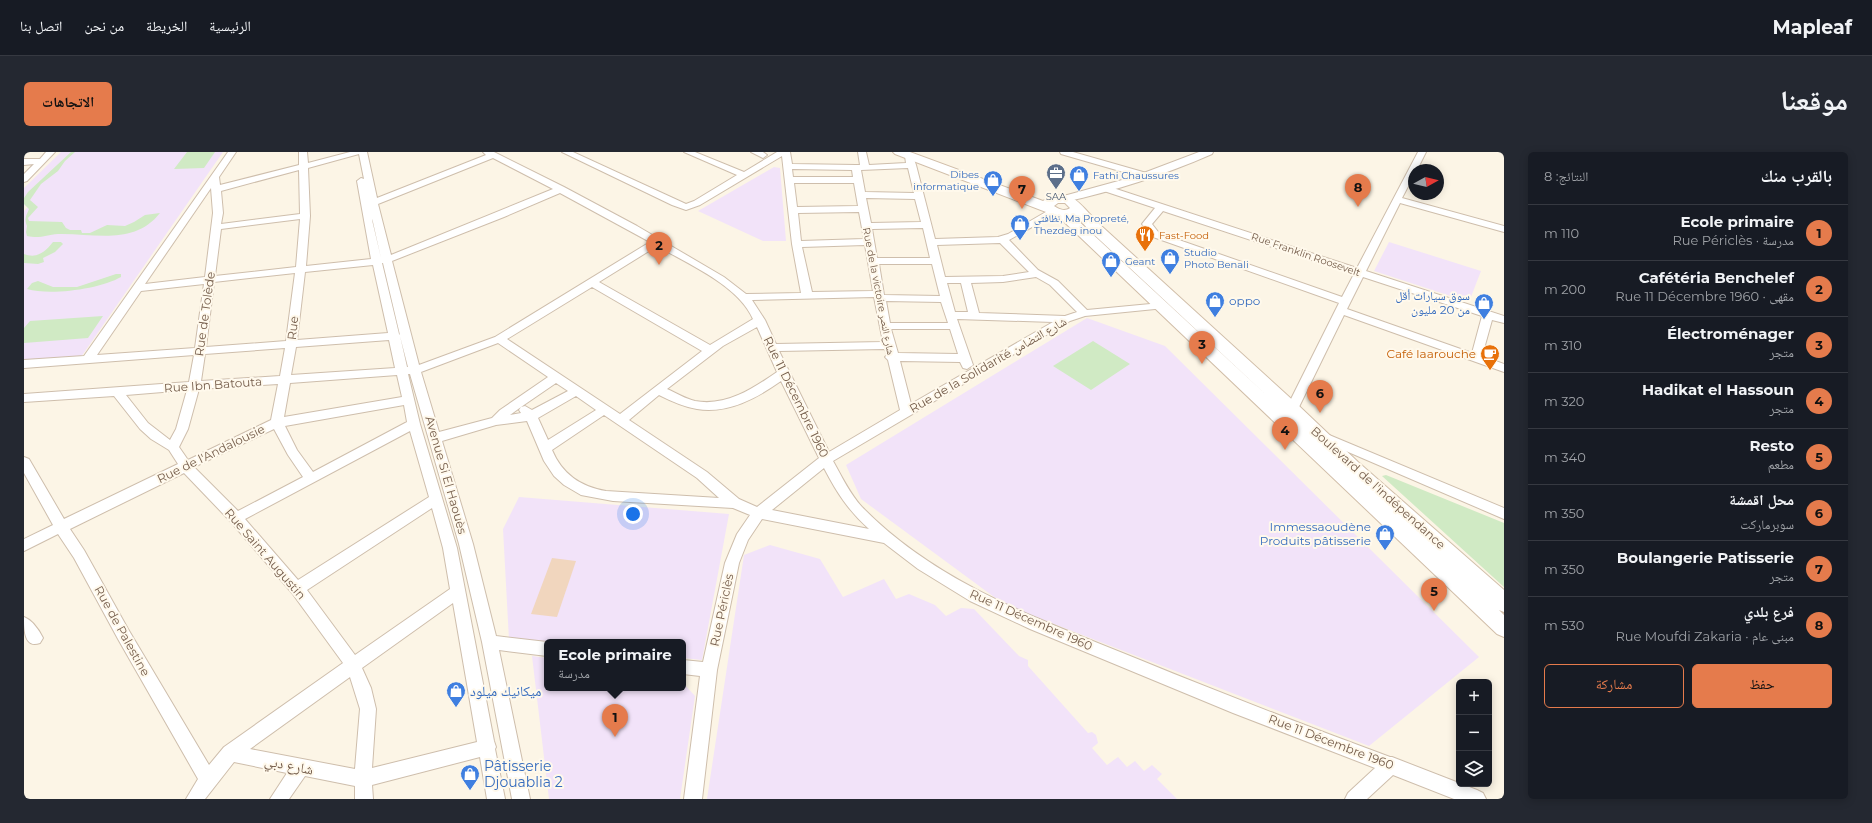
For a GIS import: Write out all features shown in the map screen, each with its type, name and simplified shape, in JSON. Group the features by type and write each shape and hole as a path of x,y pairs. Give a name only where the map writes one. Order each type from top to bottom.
{"main road":[{"name":"Boulevard de l'indépendance","path":"922,152 1063,206 1092,225 1272,390 1317,434 1504,603"},
{"name":"Boulevard de l'indépendance","path":"907,158 1063,206 1160,306 1504,628"},
{"path":"1253,393 1272,390"}],"street":[{"path":"24,179 52,152"},
{"path":"88,358 232,152"},
{"name":"Rue","path":"277,423 292,344 304,244 305,216 303,152"},
{"path":"216,190 356,152"},
{"name":"Avenue Si El Haouès","path":"356,152 382,261 411,358 409,371 409,400 414,424 450,548 488,747 496,799"},
{"name":"Avenue Si El Haouès","path":"363,152 374,202 394,336 435,438 466,544 490,642 521,799"},
{"path":"566,152 686,207 697,203 785,152 790,180 796,244 808,295"},
{"path":"688,152 744,175"},
{"name":"Rue de la victoire شارع النصر","path":"862,152 858,180 868,242 891,357 907,412"},
{"path":"1064,152 1147,176"},
{"path":"932,242 1002,239 1063,206 1094,193 1147,176 1208,152"},
{"path":"1292,409 1422,152"},
{"path":"374,202 490,154"},
{"name":"Rue 11 Décembre 1960","path":"490,154 561,189 657,242 729,285 746,297 760,320 784,373 842,490 857,510 888,538 922,565 975,597 1035,624 1232,705 1392,765 1477,799"},
{"path":"788,166 860,167 907,158 932,242 952,321 970,374"},
{"path":"24,162 42,161"},
{"name":"Rue de Tolède","path":"173,447 182,429 194,386 200,351 211,280 217,227 218,206 215,177"},
{"path":"790,180 858,180"},
{"path":"137,288 382,261 501,215 561,189"},
{"name":"Rue Franklin Roosevelt","path":"1107,189 1504,320"},
{"path":"861,195 919,196"},
{"path":"1398,199 1504,229"},
{"path":"1162,206 1147,224 1156,235 1504,368"},
{"path":"793,210 863,209"},
{"path":"217,227 305,216"},
{"path":"866,226 927,225"},
{"path":"1002,239 1022,261 1038,274 1054,283 1084,313"},
{"name":"Rue Ibn Batouta","path":"24,398 409,371 499,339 657,242"},
{"path":"796,244 868,242"},
{"path":"872,261 937,261"},
{"path":"942,280 1008,279 1038,274"},
{"path":"965,280 974,316"},
{"path":"591,282 710,351"},
{"path":"746,297 808,295 947,299"},
{"name":"Rue de la Solidarité شارع التضامن","path":"826,459 1066,318 1084,313 1160,306"},
{"path":"1476,358 1488,315"},
{"path":"885,326 952,321 974,316 1066,318"},
{"path":"620,422 658,390 710,351 760,320"},
{"path":"24,364 394,336"},
{"path":"499,339 702,476 734,503 759,513 888,538"},
{"path":"772,348 889,345"},
{"path":"891,357 964,358"},
{"path":"658,390 695,405 709,406 726,403 749,396 784,373"},
{"path":"496,421 518,403 556,377"},
{"path":"435,438 496,421 531,416 577,391"},
{"path":"118,392 144,426 155,436 173,447"},
{"name":"Rue de l'Andalousie","path":"24,544 186,467 256,431 277,423 409,400"},
{"path":"518,403 531,416 549,459 566,480 580,490 607,496 698,503 734,503"},
{"path":"545,448 604,410"},
{"path":"277,423 292,452 311,479"},
{"path":"236,518 414,424"},
{"path":"1317,434 1504,514"},
{"name":"Rue Saint Augustin","path":"173,447 186,467 236,518 297,589 353,664 363,688 368,709 363,779"},
{"name":"Rue Périclès","path":"693,799 709,670 732,563 742,538 759,513 826,459"},
{"name":"Rue de Palestine","path":"24,462 61,527 79,554 122,634 208,780"},
{"path":"297,589 436,498"},
{"path":"450,548 466,544"},
{"path":"195,799 230,753 353,664 458,591"},
{"path":"24,624 35,638"},
{"path":"490,642 544,649"},
{"path":"686,667 709,670"},
{"path":"364,799 363,779 488,747"},
{"name":"شارع دبي","path":"230,753 363,779"},
{"path":"1354,799 1392,765"},
{"path":"279,799 301,767"}],"shaded area":[{"path":"61,152 223,152 81,357 24,361 24,211 28,207 24,205 24,188"},
{"path":"774,167 780,168 786,241 763,241 698,211"},
{"path":"1389,242 1481,271 1469,302 1374,271"},
{"path":"1087,318 1165,346 1479,657 1369,746 1005,605 861,499 846,465"},
{"path":"519,497 729,514 702,660 686,658 686,639 544,639 544,642 509,640 503,529"},
{"path":"770,545 820,559 843,597 884,579 896,599 909,594 935,605 946,616 961,608 974,609 1019,656 1028,660 1028,666 1088,733 1092,732 1096,735 1098,743 1092,748 1107,765 1118,757 1127,767 1135,761 1144,771 1152,765 1162,774 1157,779 1177,799 707,799 744,555"},
{"path":"532,656 544,658 544,691 686,691 686,686 695,696 680,799 549,799"}],"green space":[{"path":"71,152 75,152 65,161 58,171 41,184 30,200 38,207 28,218 29,221 62,222 66,228 70,230 81,230 82,233 90,233 107,225 125,226 145,215 160,213 150,223 138,230 126,234 113,236 58,234 39,237 27,236 26,216 29,209 24,204 24,198 28,192"},
{"path":"187,152 215,152 204,168 174,169"},
{"path":"53,242 61,242 63,244 55,252 43,258 44,262 38,264 24,263 24,254 33,256 40,254"},
{"path":"116,274 121,274 121,277 101,285 88,288 48,292 27,289 32,283 38,281 53,287 77,287"},
{"path":"103,316 88,338 24,343 24,328 30,321"},
{"path":"1093,341 1130,364 1091,390 1053,366"},
{"path":"1386,475 1504,523 1504,587 1382,476"}],"building":[{"path":"552,558 576,561 557,617 531,614"}],"place":[{"name":"SAA","path":"1056,190"},
{"name":"Fathi Chaussures","path":"1079,192"},
{"name":"Dibes informatique","path":"993,197"},
{"name":"فرع بلدي","path":"1358,207"},
{"name":"Boulangerie Patisserie","path":"1022,209"},
{"name":"نظافتي, Ma Propreté, Thezdeg inou","path":"1020,241"},
{"name":"Fast-Food","path":"1145,252"},
{"name":"Cafétéria Benchelef","path":"659,265"},
{"name":"Studio Photo Benali","path":"1170,275"},
{"name":"Geant","path":"1111,278"},
{"name":"oppo","path":"1215,318"},
{"name":"سوق سيارات أقل من 20 مليون","path":"1484,320"},
{"name":"Électroménager","path":"1202,364"},
{"name":"Café laarouche","path":"1490,371"},
{"name":"محل اقمشة","path":"1320,413"},
{"name":"Hadikat el Hassoun","path":"1285,450"},
{"name":"Immessaoudène Produits pâtisserie","path":"1385,551"},
{"name":"Resto","path":"1434,611"},
{"name":"ميكانيك ميلود","path":"456,708"},
{"name":"Ecole primaire","path":"615,737"},
{"name":"Pâtisserie Djouablia 2","path":"470,791"}]}
